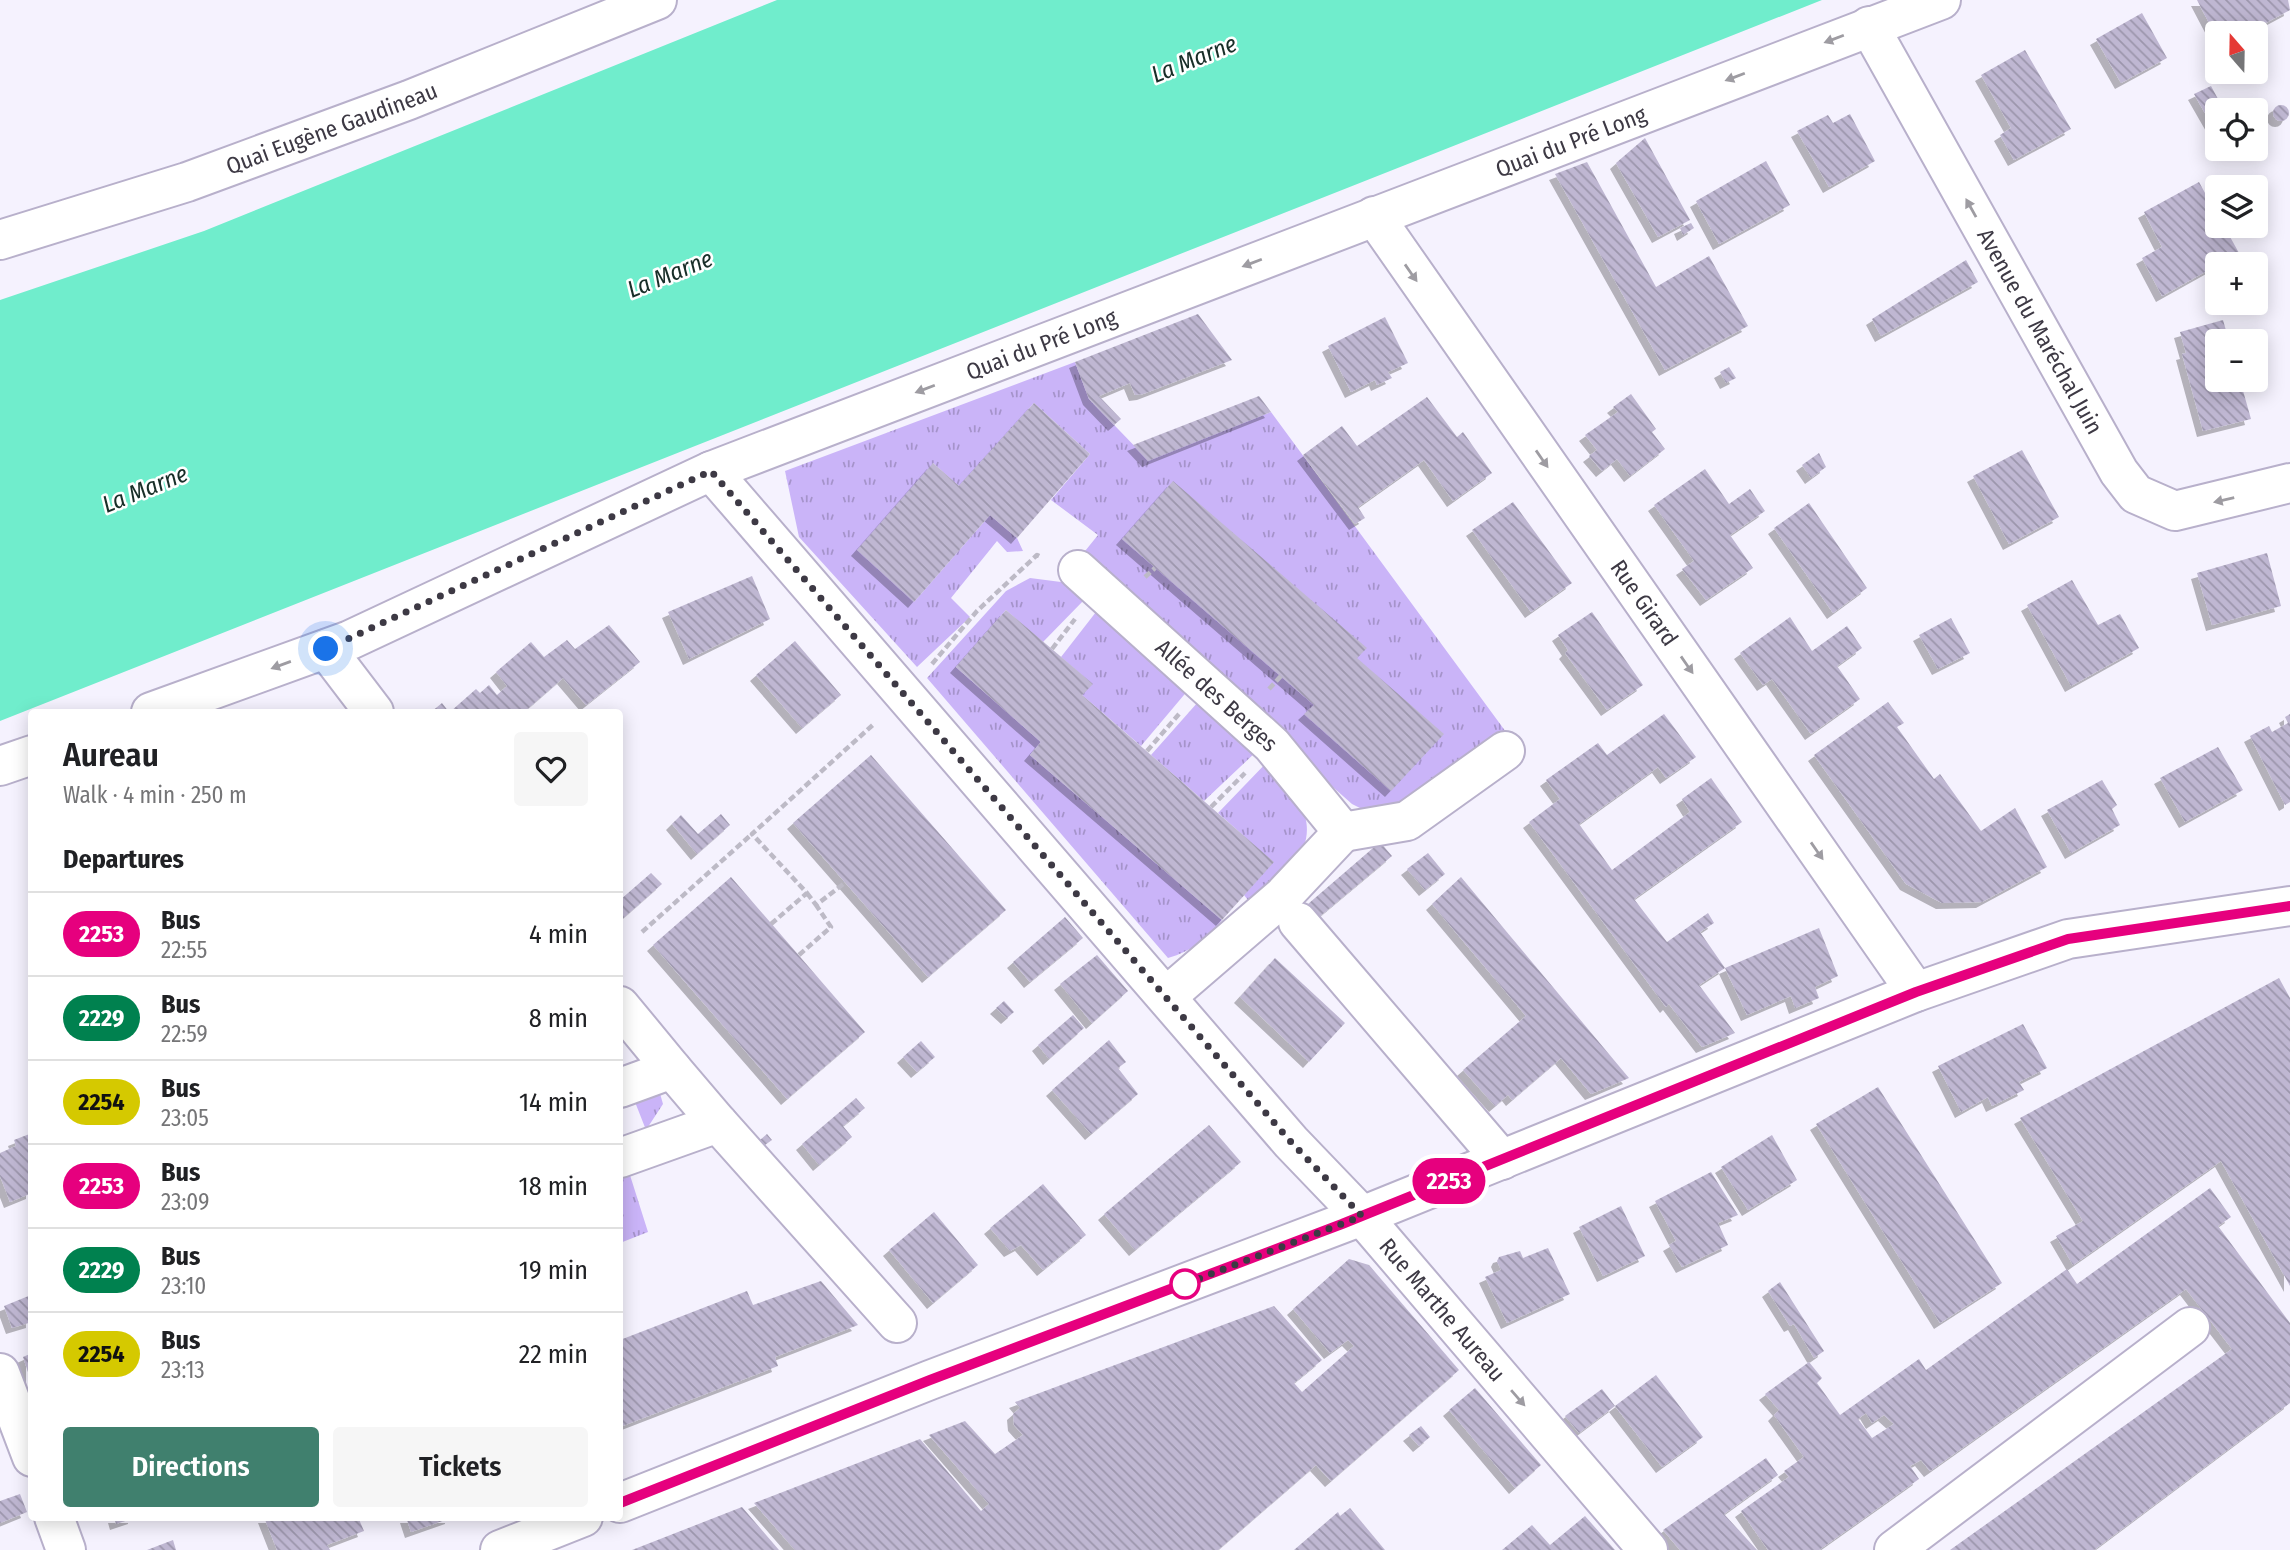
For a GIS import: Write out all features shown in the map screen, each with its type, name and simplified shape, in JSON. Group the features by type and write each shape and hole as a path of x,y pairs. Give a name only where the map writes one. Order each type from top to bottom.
{"street":[{"name":"Quai Eugène Gaudineau","path":"0,240 213,172 409,100 657,0"},
{"name":"Quai du Pré Long","path":"159,709 326,649 711,471 1941,0"},
{"name":"Avenue du Maréchal Juin","path":"1869,26 2112,460 2136,494 2175,511 2290,483"},
{"name":"Rue Girard","path":"1374,216 1398,255 1916,992"},
{"name":"Rue Marthe Aureau","path":"711,471 1291,1142 1362,1216 1648,1550"},
{"name":"Allée des Berges","path":"1078,570 1272,745 1343,832"},
{"path":"326,649 372,709"},
{"path":"1167,996 1282,897 1343,832 1408,821 1505,751"},
{"path":"0,766 28,756"},
{"path":"623,1502 930,1380 1362,1216 1916,992 2068,939 2290,906"},
{"path":"1298,922 1502,1160"},
{"path":"623,1010 718,1123 897,1323"},
{"path":"623,1087 672,1069"},
{"path":"623,1157 718,1123"},
{"path":"1894,1550 2190,1328"},
{"path":"0,1373 28,1447"},
{"path":"55,1521 66,1550"},
{"path":"500,1550 566,1532"}],"path":[{"path":"642,932 906,695 976,611 1037,555 1078,570"},
{"path":"752,834 807,894 831,927 799,955"},
{"path":"816,905 846,882"},
{"path":"771,924 807,894"}],"green space":[{"path":"1075,362 1089,399 1148,460 1271,412 1506,732 1405,809 1378,817 1352,804 1077,561 1098,535 1051,500 1090,454 1034,403 959,486 933,463 914,602 990,515 1017,538 1023,551 1007,552 997,541 951,598 970,617 917,667 799,537 785,471"},
{"path":"1030,578 1061,582 1084,600 1043,642 1006,610 956,667 1041,742 1030,755 1222,920 1198,944 1177,955 1168,958 927,678 1006,591"},
{"path":"1096,612 1189,689 1141,746 1082,695 1092,684 1061,657"},
{"path":"1198,702 1257,751 1204,801 1151,755"},
{"path":"1270,759 1299,802 1307,830 1300,856 1292,868 1254,908 1244,895 1273,862 1218,813"},
{"path":"659,1090 663,1104 646,1130 635,1102 623,1107 623,1098"},
{"path":"629,1172 648,1232 623,1242 623,1175"}],"water":[{"name":"La Marne","path":"777,0 1822,0 0,721 0,300 204,231"}],"building":[{"path":"2197,0 2288,0 2290,10 2268,22 2208,21"},
{"path":"2142,13 2167,58 2121,83 2096,39"},
{"path":"2025,50 2071,129 2014,160 2000,135 2011,128 1981,75"},
{"path":"2211,86 2218,98 2205,98 2205,113 2194,94"},
{"path":"2278,105 2284,105 2289,113 2287,119 2278,121 2273,116 2273,110"},
{"path":"1850,114 1875,161 1829,187 1797,131 1828,115 1833,123"},
{"path":"1645,138 1690,220 1658,237 1616,163"},
{"path":"1766,161 1790,205 1719,244 1696,201"},
{"path":"1587,162 1656,287 1709,256 1748,326 1665,370 1555,174"},
{"path":"2199,182 2205,193 2205,238 2231,238 2238,252 2205,252 2205,272 2162,296 2142,258 2162,247 2144,212"},
{"path":"1691,223 1694,228 1683,235 1680,228"},
{"path":"1966,260 1978,282 1881,336 1872,319"},
{"path":"1198,314 1232,360 1143,394 1135,395 1130,383 1099,396 1121,419 1114,425 1089,399 1075,362"},
{"path":"1385,317 1408,363 1388,372 1392,378 1377,385 1375,380 1351,392 1328,346"},
{"path":"2223,320 2226,329 2205,329 2205,392 2243,392 2251,419 2203,431 2182,354 2186,353 2180,332"},
{"path":"1729,367 1736,378 1726,383 1720,372"},
{"path":"1631,394 1656,429 1652,432 1665,449 1630,476 1617,459 1602,471 1589,456 1597,450 1585,435 1618,412 1613,407"},
{"path":"1259,396 1271,412 1148,461 1133,445"},
{"path":"1427,397 1457,437 1463,432 1492,473 1453,501 1424,460 1358,507 1365,518 1355,524 1303,455 1342,426 1357,446"},
{"path":"1034,403 1090,454 1017,538 990,515 914,602 857,550 933,463 959,486"},
{"path":"2022,450 2059,517 2009,544 1973,476"},
{"path":"1819,453 1826,467 1811,478 1802,465"},
{"path":"1705,469 1729,504 1750,489 1765,511 1730,535 1753,568 1706,600 1682,569 1694,561 1654,505"},
{"path":"1173,481 1367,648 1357,658 1444,734 1391,791 1304,714 1314,705 1122,539"},
{"path":"1513,502 1572,583 1531,612 1472,530"},
{"path":"1809,503 1867,588 1833,613 1774,528"},
{"path":"2267,553 2281,606 2212,625 2197,573"},
{"path":"752,576 770,619 689,659 668,612"},
{"path":"2072,580 2098,625 2120,614 2139,648 2071,686 2027,605"},
{"path":"1006,610 1093,684 1082,695 1274,862 1222,920 1030,755 1041,742 956,667"},
{"path":"1592,612 1643,685 1607,710 1565,653 1568,650 1558,635"},
{"path":"1790,617 1812,651 1847,626 1862,648 1837,666 1860,699 1811,734 1772,679 1763,685 1740,653"},
{"path":"1951,618 1970,653 1938,669 1919,635"},
{"path":"609,625 640,662 586,705 563,678 527,709 453,709 476,689 480,693 489,685 497,695 507,686 496,672 531,642 544,657 567,640 575,649"},
{"path":"795,641 841,695 802,728 756,675"},
{"path":"1888,702 1904,723 1897,727 1934,779 1940,774 1981,831 2015,808 2047,867 1982,902 1942,903 1906,884 1814,755"},
{"path":"442,703 447,709 435,709"},
{"path":"1664,714 1696,757 1666,778 1658,767 1579,824 1612,870 1690,812 1682,799 1711,778 1742,822 1634,899 1667,942 1708,913 1714,923 1700,932 1725,968 1699,985 1735,1033 1702,1047 1669,1004 1666,1007 1529,822 1560,799 1546,780 1598,743 1607,755"},
{"path":"2290,714 2290,802 2285,805 2250,736 2269,726 2272,732 2288,723 2285,717"},
{"path":"2218,747 2243,790 2185,822 2160,778"},
{"path":"871,755 1006,910 928,977 793,823"},
{"path":"2102,780 2117,805 2112,809 2120,825 2071,853 2047,810"},
{"path":"721,814 730,825 697,854 672,824 681,815 698,834"},
{"path":"1380,842 1392,856 1319,917 1308,904"},
{"path":"1428,853 1445,874 1425,890 1407,869"},
{"path":"651,873 662,884 623,918 623,897"},
{"path":"731,877 865,1032 787,1099 653,945"},
{"path":"1461,877 1629,1078 1591,1094 1561,1058 1512,1100 1508,1095 1495,1106 1463,1070 1526,1016 1432,904"},
{"path":"1065,917 1083,938 1030,982 1013,962"},
{"path":"1819,928 1838,976 1815,987 1819,998 1795,1008 1791,996 1747,1015 1725,968"},
{"path":"1097,955 1128,991 1092,1023 1060,984"},
{"path":"1275,958 1345,1023 1309,1062 1240,997"},
{"path":"2279,978 2290,998 2290,1286 2221,1161 2073,1265 2056,1236 2083,1221 2020,1118"},
{"path":"1004,1001 1014,1012 1007,1018 996,1008"},
{"path":"1073,1015 1084,1028 1049,1059 1038,1045"},
{"path":"2023,1024 2047,1068 2019,1082 2024,1090 1992,1106 1988,1097 1961,1112 1938,1066"},
{"path":"1109,1040 1126,1062 1118,1068 1138,1094 1091,1134 1052,1090"},
{"path":"921,1041 935,1057 917,1072 903,1057"},
{"path":"1878,1087 2002,1283 1940,1323 1816,1124"},
{"path":"856,1098 865,1108 843,1126 852,1137 819,1165 802,1144"},
{"path":"1209,1125 1241,1162 1135,1250 1104,1214"},
{"path":"767,1134 772,1140 765,1145 760,1140"},
{"path":"28,1135 28,1195 10,1202 0,1176 0,1153 16,1146 14,1140"},
{"path":"1772,1135 1797,1180 1748,1210 1721,1167"},
{"path":"1711,1172 1738,1215 1718,1223 1728,1245 1682,1267 1669,1245 1676,1241 1655,1201"},
{"path":"1043,1184 1086,1235 1043,1270 1021,1245 1010,1251 990,1228"},
{"path":"2210,1188 2231,1217 2218,1226 2290,1323 2290,1403 2094,1550 1950,1550 2232,1349 2186,1289 1930,1471 1921,1460 1910,1466 1919,1479 1819,1550 1768,1550 1741,1511 1789,1477 1784,1471 1804,1457 1774,1415 1779,1410 1765,1394 1809,1362 1822,1378 1817,1383 1840,1415 1919,1359 1926,1370 2067,1269 2077,1284","holes":["1866,1413 1872,1423 1884,1415 1894,1424 1872,1438 1858,1419"]},
{"path":"1621,1206 1645,1256 1603,1276 1579,1227"},
{"path":"934,1212 978,1265 933,1303 889,1250"},
{"path":"1548,1248 1570,1294 1507,1323 1485,1277 1501,1270 1497,1261 1499,1257 1520,1251 1523,1258"},
{"path":"1349,1259 1369,1265 1459,1370 1331,1481 1316,1465 1218,1550 795,1550 754,1503 920,1439 981,1511 989,1504 929,1435 965,1421 995,1454 1023,1435 1014,1425 1013,1414 1020,1408 1015,1402 1274,1306 1322,1360 1294,1383 1302,1392 1354,1346 1348,1340 1330,1353 1293,1309"},
{"path":"821,1281 858,1325 775,1357 778,1366 623,1426 623,1339 747,1291 753,1305"},
{"path":"1780,1282 1824,1351 1814,1358 1794,1324 1790,1326 1768,1291"},
{"path":"28,1296 28,1323 12,1328 4,1306"},
{"path":"28,1355 28,1372 23,1357"},
{"path":"1656,1375 1703,1437 1662,1467 1615,1406"},
{"path":"1475,1388 1541,1465 1515,1488 1449,1410"},
{"path":"1602,1389 1615,1406 1579,1433 1565,1416"},
{"path":"1421,1426 1430,1437 1419,1446 1409,1435"},
{"path":"1766,1458 1778,1475 1724,1514 1757,1550 1680,1550 1663,1530"},
{"path":"20,1494 27,1512 0,1523 0,1501"},
{"path":"742,1507 779,1550 632,1550"},
{"path":"1350,1508 1385,1550 1294,1550 1338,1512 1340,1516"},
{"path":"1585,1516 1615,1550 1502,1550 1532,1525 1550,1545"},
{"path":"266,1521 360,1521 364,1531 327,1545 330,1550 277,1550"},
{"path":"407,1521 442,1521 411,1532"},
{"path":"173,1540 176,1550 147,1550"}],"bus line":[{"name":"2253","path":"623,1502 930,1380 1342,1224 1916,992 2068,939 2290,906"}],"route":[{"path":"326,649 711,471 1291,1142 1362,1216 1185,1284"}]}
